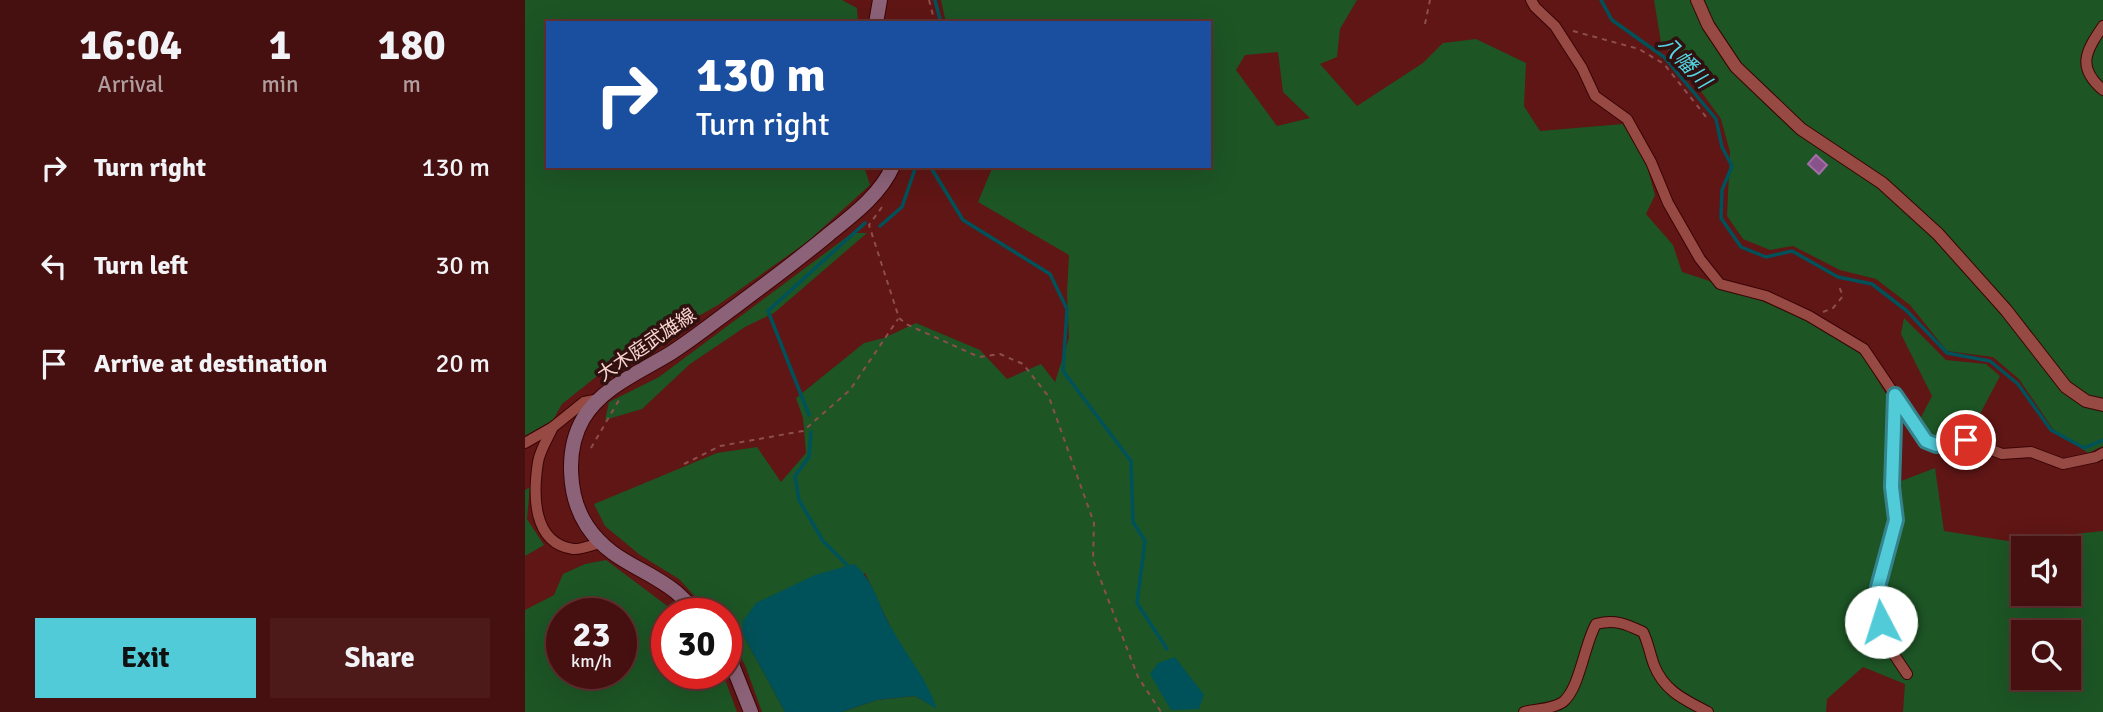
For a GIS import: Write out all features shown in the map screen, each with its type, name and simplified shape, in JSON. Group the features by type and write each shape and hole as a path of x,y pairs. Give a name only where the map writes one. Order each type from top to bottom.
{"main road":[{"path":"876,21 880,0"},
{"name":"大木庭武雄線","path":"682,598 600,543 585,523 576,503 571,477 573,447 583,420 599,399 620,382 674,351 790,267 862,208 883,185 892,168"},
{"path":"742,689 751,712"}],"street":[{"path":"1531,0 1555,26 1583,68 1595,96 1627,119 1651,162 1668,203 1700,259 1720,284 1766,296 1809,316 1864,349 1926,441 1936,445 1966,440 2002,454 2031,452 2063,464 2103,453"},
{"path":"1697,0 1708,25 1736,67 1801,129 1882,183 1938,233 2006,310 2066,387 2086,401 2103,405"},
{"path":"2103,26 2085,59 2086,70 2103,90"},
{"path":"1895,395 1892,487 1896,520 1878,587 1881,622 1889,647 1907,674"},
{"path":"525,443 554,426 584,402 599,399"},
{"path":"554,426 538,460 538,520 551,541 574,549 600,543"},
{"path":"1524,712 1564,701 1572,689 1588,638 1596,624 1609,621 1623,622 1643,632 1654,667 1663,683 1676,696 1709,712"}],"path":[{"path":"929,0 934,21"},
{"path":"1425,24 1430,0"},
{"path":"1555,26 1639,49 1664,64 1707,118"},
{"path":"883,185 885,201 869,225 899,318 906,324 979,357 1000,354 1023,364 1049,397 1094,523 1093,560 1138,677 1161,712"},
{"path":"1809,316 1833,308 1843,296 1838,284"},
{"path":"684,464 720,446 803,431 851,390 899,318"},
{"path":"591,448 619,400"}],"green space":[{"path":"525,0 842,0 857,8 858,21 546,21 546,168 865,168 870,185 807,242 718,305 606,369 562,404 553,420 525,436"},
{"path":"941,0 1357,0 1340,29 1337,57 1320,64 1357,106 1423,63 1443,43 1476,39 1526,63 1524,106 1540,131 1623,124 1646,163 1655,195 1646,214 1673,245 1682,272 1728,287 1813,322 1861,353 1892,404 1888,486 1935,468 1944,531 2011,541 2011,606 2081,606 2081,536 2056,536 2103,531 2103,712 1903,712 1905,684 1863,667 1827,699 1826,712 842,712 877,700 915,696 936,708 891,628 865,573 742,633 742,598 696,598 679,579 640,555 605,526 594,504 717,453 757,447 781,482 806,453 803,418 796,398 864,343 884,338 916,323 980,350 1007,379 1041,364 1055,382 1069,338 1069,255 978,202 992,168 1211,168 1211,21 946,21","holes":["1278,52 1283,92 1310,118 1277,126 1236,70 1245,55"]},
{"path":"1654,0 2103,0 2103,446 2088,453 2053,429 2019,379 1993,357 1947,351 1910,305 1876,279 1840,270 1793,246 1770,250 1743,239 1727,216 1730,152 1721,119 1682,65 1661,42"},
{"path":"852,233 867,233 774,313 745,327 690,364 642,409 605,420 609,402 659,377"},
{"path":"1904,318 1946,360 1986,364 2000,376 1970,433 1936,437 1919,421 1932,396 1901,334"},
{"path":"530,487 527,519 544,545 525,556 525,490"},
{"path":"606,560 657,598 651,598 651,689 729,689 737,712 525,712 525,610 546,599 546,689 637,689 637,598 548,598 554,595 563,574 585,564"},
{"path":"742,633 785,712 762,712 742,660"}],"water":[{"path":"854,564 861,570 937,709 915,696 877,700 842,712 785,712 742,633 743,621 756,603 815,575"},
{"path":"1175,657 1204,695 1199,709 1171,710 1150,674 1158,663"}],"building":[{"path":"1816,155 1827,165 1819,174 1808,164"}],"waterway":[{"path":"935,0 940,21"},
{"name":"八幡川","path":"1601,0 1612,20 1664,57 1716,119 1722,147 1732,166 1722,190 1721,218 1741,247 1766,257 1792,251 1838,277 1872,284 1907,311 1947,353 1990,361 2018,384 2051,430 2084,448 2103,440"},
{"path":"880,226 902,207 915,168"},
{"path":"931,168 963,220 1050,274 1067,309 1063,371 1131,461 1133,522 1145,541 1137,603 1167,649"},
{"path":"809,415 768,311 865,223"},
{"path":"811,432 809,457 795,476 799,500 823,541 850,568"}],"route":[{"path":"1881,622 1878,587 1896,520 1892,487 1895,395 1926,441 1936,445 1966,440"}]}
